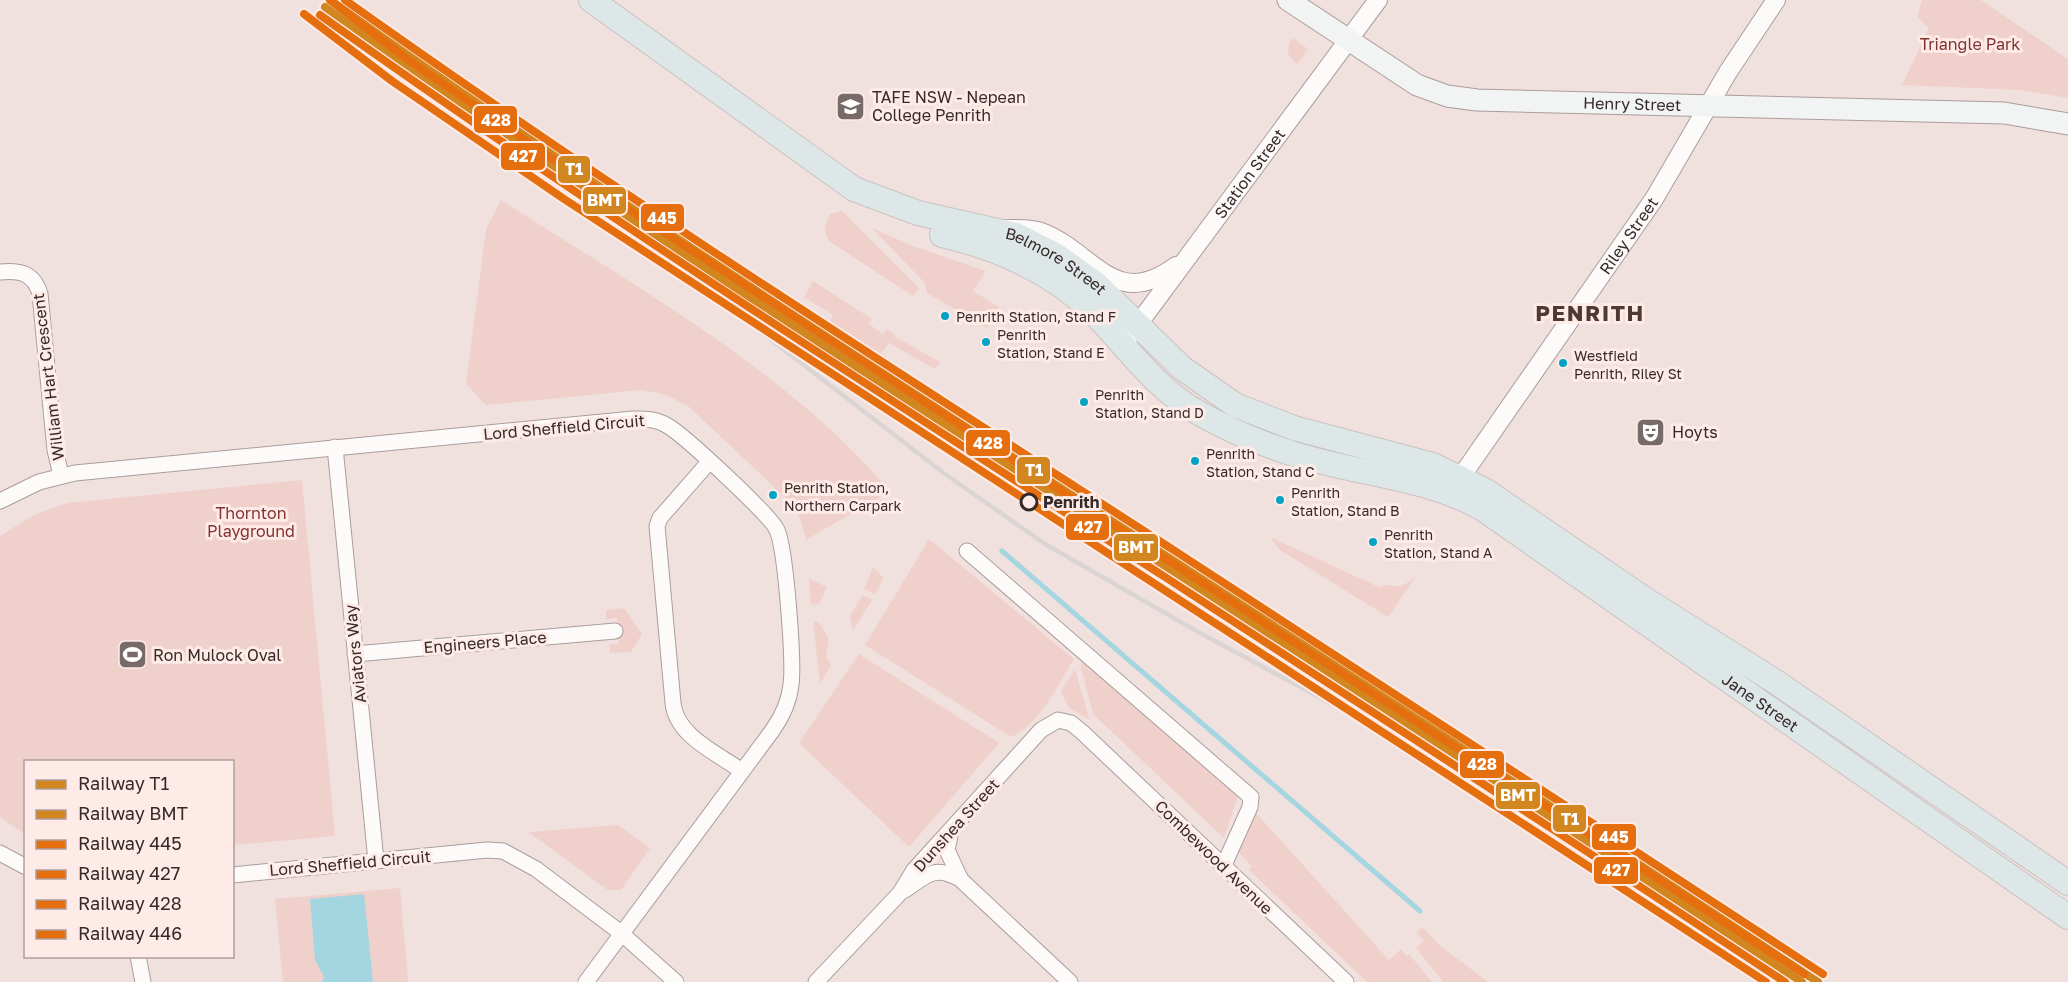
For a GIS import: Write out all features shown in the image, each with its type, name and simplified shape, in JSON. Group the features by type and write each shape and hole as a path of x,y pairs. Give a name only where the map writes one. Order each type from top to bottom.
{"highway":[{"name":"Belmore Street","path":"591,0 854,189 871,207 900,222 980,244 1018,259 1049,278 1090,309 1122,346 1170,392 1196,412 1236,433 1288,453 1455,485"},
{"name":"Belmore Street","path":"854,189 918,213 994,229 1036,244 1076,269 1182,368 1235,405 1294,428 1402,456 1455,485"},
{"name":"Jane Street","path":"1455,485 1524,515 1646,600 1776,682 2068,883"},
{"name":"Jane Street","path":"1455,485 1475,504 1522,534 1772,713 2068,917"}],"main road":[{"name":"Henry Street","path":"1288,0 1417,85 1447,96 1477,100 2004,113 2068,124"}],"street":[{"name":"Station Street","path":"1122,346 1378,0"},
{"name":"Riley Street","path":"1455,485 1654,199 1776,0"},
{"path":"994,229 1040,232 1111,279 1133,284 1149,282 1160,277 1189,255"},
{"name":"William Hart Crescent","path":"0,272 21,272 28,275 38,286 55,450 60,475"},
{"name":"Lord Sheffield Circuit","path":"0,501 60,475 645,419 668,426 769,518 777,530 782,555 792,667 789,698 778,721 621,933"},
{"name":"Aviators Way","path":"335,447 376,861"},
{"path":"709,462 660,518 657,526 674,713 682,728 742,771"},
{"path":"968,551 1251,796 1250,807 1224,865"},
{"name":"Engineers Place","path":"355,654 615,631"},
{"name":"Dunshea Street","path":"816,982 900,893 914,870 1046,726 1064,721 1082,732"},
{"name":"Combewood Avenue","path":"1082,732 1346,982"},
{"path":"954,825 947,850 960,879"},
{"name":"Lord Sheffield Circuit","path":"234,874 487,850 503,851 528,864 621,933 676,982"},
{"path":"0,854 24,866"},
{"path":"900,893 936,871 948,872 960,879 1070,982"},
{"path":"586,982 621,933"},
{"path":"138,958 143,982"}],"green space":[{"name":"Triangle Park","path":"1922,0 1981,0 2068,59 2068,98 2019,90 1902,85 1929,28 1917,17"},
{"path":"1293,38 1308,49 1297,65 1288,54 1289,43"},
{"path":"501,200 707,332 757,368 849,447 890,491 806,540 800,518 790,502 688,406 666,395 642,390 486,405 466,384 486,229"},
{"path":"842,211 919,288 913,296 829,241 825,230 828,217 830,214"},
{"path":"872,228 913,246 986,271 973,291 999,307 987,328 927,293 925,283"},
{"path":"813,281 872,319 869,324 883,334 887,329 895,334 894,336 940,362 935,369 889,343 881,354 830,321 833,315 804,297"},
{"name":"Ron Mulock Oval","path":"302,480 335,836 234,845 234,760 24,760 24,833 0,817 0,536 34,515 67,503"},
{"path":"1270,537 1379,587 1399,586 1416,576 1388,617 1280,550"},
{"path":"929,539 1074,659 1055,692 1031,723 1011,737 865,645"},
{"path":"873,567 884,578 875,594 864,589"},
{"path":"809,579 827,587 819,604 811,605"},
{"path":"863,595 872,600 853,631 850,616"},
{"path":"624,608 642,634 631,652 610,653 609,644 619,643 617,618 606,619 606,610"},
{"path":"813,621 818,621 829,639 826,657 831,665 820,684"},
{"path":"859,654 999,743 909,847 799,743"},
{"path":"1082,662 1238,796 1224,838 1093,714 1081,668"},
{"path":"1075,669 1088,719 1069,708 1061,691"},
{"path":"1256,813 1389,960 1401,949 1407,956 1409,954 1432,982 1367,982 1249,870 1252,866 1237,851"},
{"path":"618,825 650,848 621,890 608,890 528,832"},
{"path":"400,888 408,982 283,982 275,899"},
{"path":"1422,927 1439,945 1488,982 1443,982 1416,948 1424,941 1417,933"}],"water":[{"path":"364,894 373,982 322,982 324,977 315,960 310,899"}],"waterway":[{"path":"1002,551 1420,911"}],"railway":[{"path":"375,45 486,144 705,289 945,474 1045,544 1200,633 1568,831"}],"rail line":[{"name":"T1","path":"330,0 648,219 971,431 1346,672 1818,982"},
{"name":"428","path":"330,0 407,59 579,177 1804,974"},
{"name":"445","path":"345,0 653,212 1823,974"},
{"name":"BMT","path":"325,7 429,81 747,295 1802,982"},
{"name":"446","path":"304,14 392,81 564,199 1766,982"},
{"name":"427","path":"320,15 528,160 739,300 1785,982"}],"place":[{"name":"TAFE NSW - Nepean College Penrith","path":"851,106"},
{"name":"Penrith Station, Stand F","path":"945,316"},
{"name":"Penrith Station, Stand E","path":"986,342"},
{"name":"Westfield Penrith, Riley St","path":"1563,363"},
{"name":"Penrith Station, Stand D","path":"1084,402"},
{"name":"Hoyts","path":"1651,432"},
{"name":"Penrith Station, Stand C","path":"1195,461"},
{"name":"Penrith Station, Northern Carpark","path":"773,495"},
{"name":"Penrith Station, Stand B","path":"1280,500"},
{"name":"Penrith","path":"1029,502"},
{"name":"Penrith Station, Stand A","path":"1373,542"},
{"name":"Ron Mulock Oval","path":"132,655"}],"district":[{"name":"PENRITH","path":"1590,312"}],"park label":[{"name":"Thornton Playground","path":"251,522"}]}
